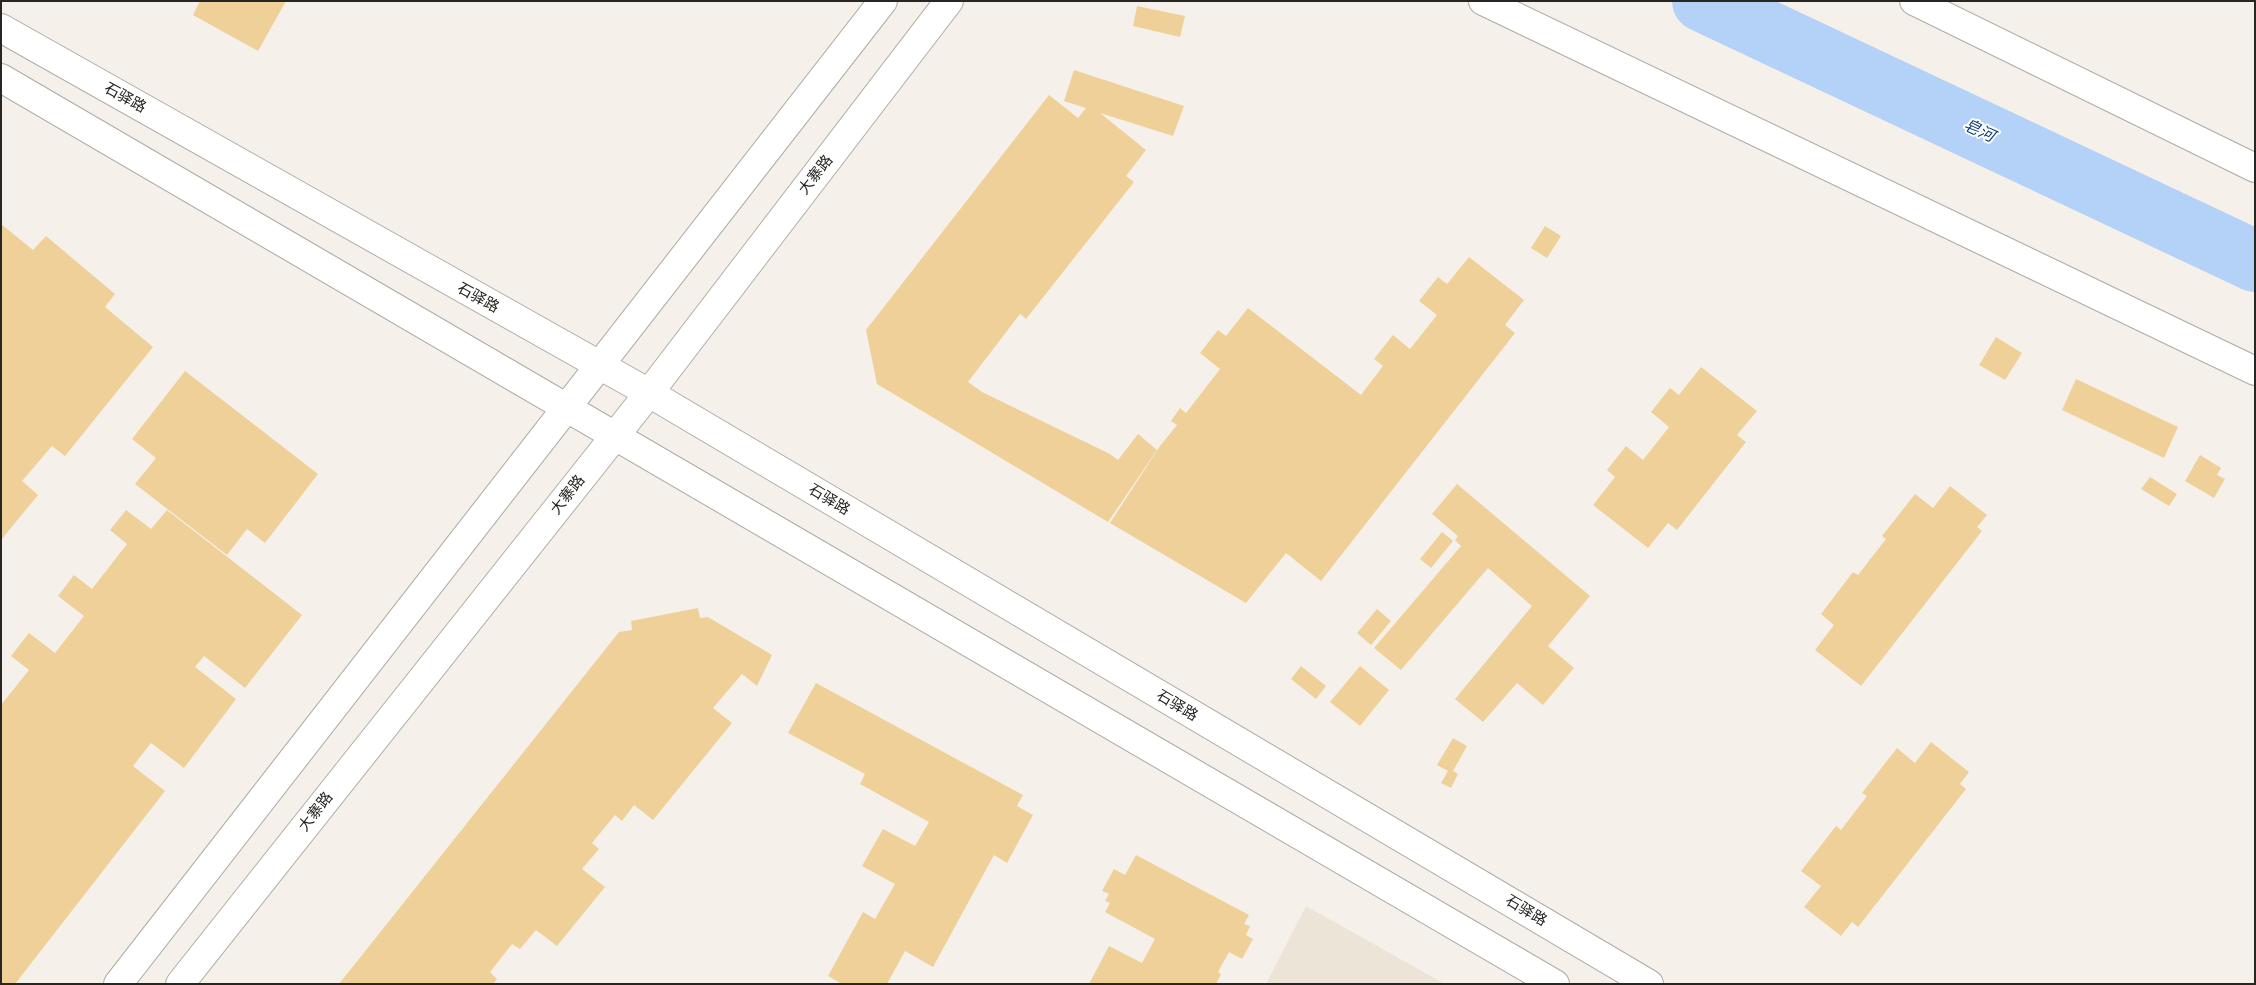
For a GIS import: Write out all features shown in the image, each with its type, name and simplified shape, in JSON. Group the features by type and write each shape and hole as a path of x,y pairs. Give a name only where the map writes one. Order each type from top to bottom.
{"street":[{"path":"118,984 883,1"},
{"name":"大寨路","path":"180,984 648,393 949,1"},
{"path":"1483,1 2255,371"},
{"path":"1914,1 2255,168"},
{"name":"石驿路","path":"1,28 648,393 1649,984"},
{"path":"1,78 1555,984"}],"shaded area":[{"path":"1306,906 1445,984 1266,984"}],"building":[{"path":"200,1 286,1 258,51 193,15"},
{"path":"1137,6 1185,16 1180,37 1133,26"},
{"path":"1074,70 1184,106 1173,136 1100,113 1146,150 1126,176 1134,182 1026,319 1020,314 968,382 982,392 1110,454 1118,460 1138,434 1157,450 1108,522 877,384 866,330 1049,95 1078,118 1086,108 1064,101"},
{"path":"1,224 33,250 46,236 115,294 105,307 153,347 65,456 52,446 22,481 38,495 1,540"},
{"path":"1545,226 1561,236 1547,258 1531,248"},
{"path":"1469,257 1524,300 1505,325 1515,333 1321,581 1286,553 1246,603 1110,523 1160,446 1177,425 1171,421 1180,408 1186,413 1220,369 1200,353 1218,330 1226,336 1248,308 1361,395 1383,366 1374,359 1393,335 1410,349 1437,315 1419,301 1438,277 1447,284"},
{"path":"1996,337 2022,353 2005,380 1979,365"},
{"path":"1701,367 1757,411 1737,435 1746,442 1677,530 1668,523 1648,548 1593,505 1615,477 1607,470 1626,446 1643,460 1669,427 1651,412 1670,388 1679,395"},
{"path":"185,371 318,474 265,543 247,529 227,555 135,484 156,458 132,439"},
{"path":"2076,379 2178,427 2164,458 2062,410"},
{"path":"2200,455 2221,468 2217,475 2225,479 2214,498 2185,481"},
{"path":"2150,477 2177,494 2169,506 2141,489"},
{"path":"1457,484 1590,596 1548,646 1574,668 1543,705 1517,683 1483,722 1455,699 1532,606 1488,568 1401,670 1374,648 1461,546 1455,540 1458,536 1432,514"},
{"path":"1950,486 1987,515 1977,527 1982,531 1861,686 1815,650 1834,625 1821,614 1853,572 1858,575 1886,539 1882,536 1915,494 1933,508"},
{"path":"126,510 151,529 167,510 302,615 245,688 204,656 195,667 236,699 184,768 151,743 133,766 165,791 15,984 1,984 1,705 29,670 11,656 29,633 55,653 84,616 58,596 74,575 92,589 127,544 110,530"},
{"path":"1442,532 1453,541 1431,568 1420,559"},
{"path":"698,608 700,618 708,617 772,655 757,686 742,674 713,708 732,723 653,820 634,805 622,821 615,815 592,843 599,849 582,869 605,887 557,946 536,930 520,949 512,944 490,972 497,979 493,984 339,984 619,632 632,630 631,621"},
{"path":"1377,609 1391,621 1371,645 1357,633"},
{"path":"1301,666 1326,686 1316,699 1291,679"},
{"path":"1360,666 1389,690 1360,726 1330,702"},
{"path":"816,683 1023,795 1017,806 1033,815 1007,863 994,855 933,967 905,951 887,984 842,984 828,976 863,912 875,919 895,884 862,866 883,829 915,846 929,822 860,784 865,774 788,733"},
{"path":"1453,738 1467,746 1453,771 1458,774 1451,788 1441,783 1448,771 1437,765"},
{"path":"1931,742 1969,772 1960,784 1966,789 1858,927 1852,922 1841,936 1804,907 1821,886 1801,871 1836,826 1841,830 1867,796 1862,793 1897,748 1915,763"},
{"path":"1136,855 1249,915 1244,924 1250,926 1246,935 1253,939 1242,959 1229,952 1218,972 1221,974 1216,984 1089,984 1109,946 1142,963 1155,939 1105,912 1110,903 1105,901 1109,894 1102,891 1114,869 1125,875"}],"waterway":[{"name":"皂河","path":"1703,1 2255,261"}]}
